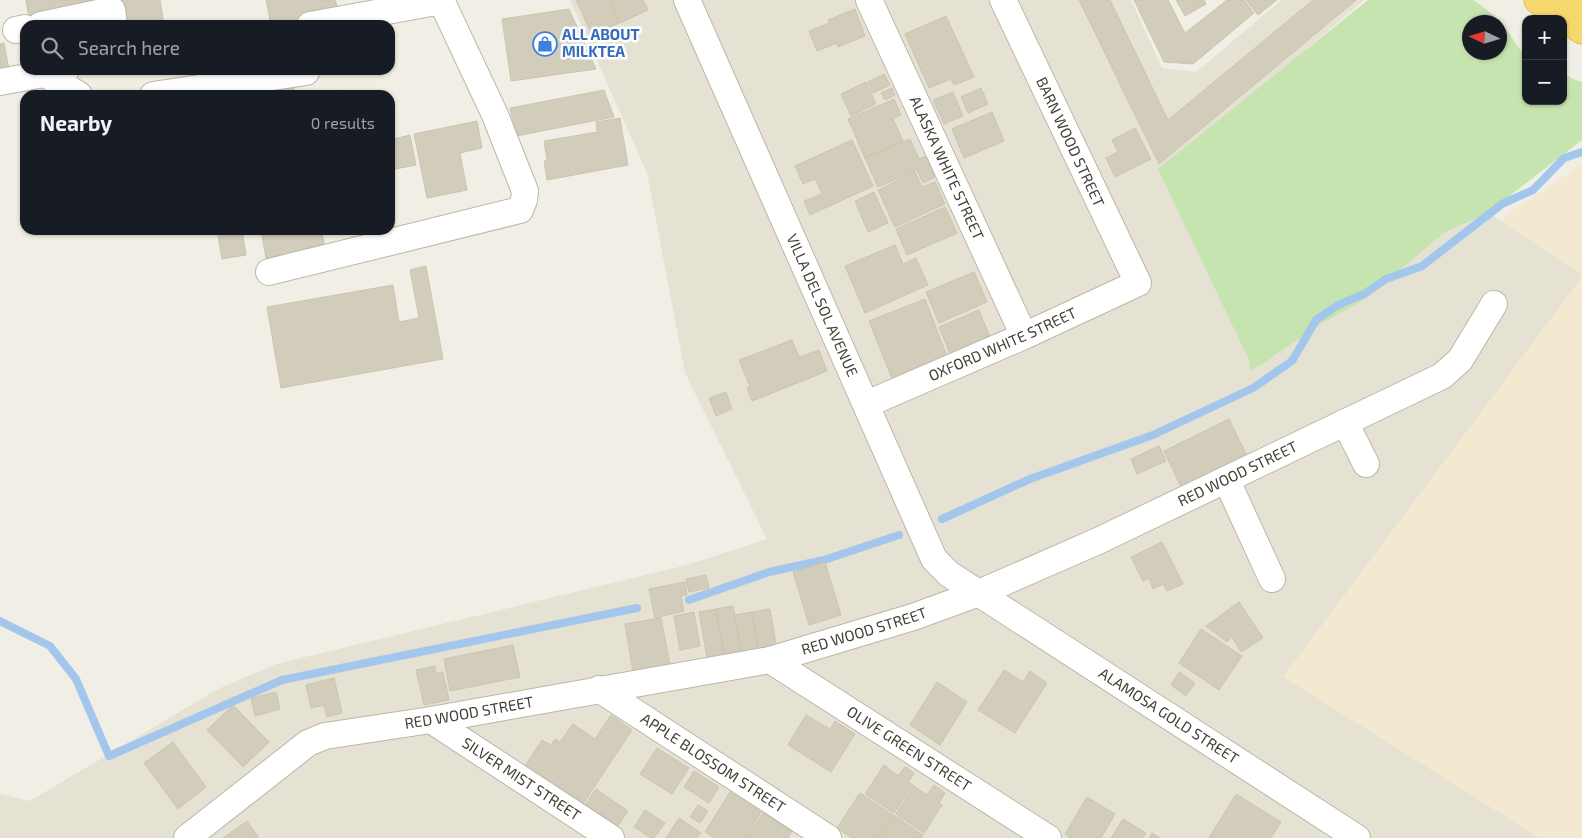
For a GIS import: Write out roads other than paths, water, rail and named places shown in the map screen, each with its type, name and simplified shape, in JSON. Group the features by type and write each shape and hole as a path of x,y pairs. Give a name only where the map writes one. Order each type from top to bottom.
{"highway":[{"path":"1527,0 1552,15"},
{"path":"1538,0 1582,31"},
{"path":"1577,0 1582,3"},
{"path":"1567,23 1582,31"}],"street":[{"path":"269,272 520,210 524,200 525,190 495,115 441,0 340,20"},
{"name":"VILLA DEL SOL AVENUE","path":"686,0 867,404 934,559 949,574 979,593"},
{"name":"ALASKA WHITE STREET","path":"869,0 1024,336"},
{"name":"BARN WOOD STREET","path":"1003,0 1138,283"},
{"path":"65,20 112,10 113,20"},
{"path":"0,82 38,75"},
{"path":"58,75 74,90"},
{"path":"187,90 286,75"},
{"name":"OXFORD WHITE STREET","path":"867,404 1024,336 1138,283"},
{"name":"RED WOOD STREET","path":"187,838 308,743 325,736 432,720 770,660 913,617 979,593 1098,541 1227,481 1442,376 1460,360 1494,304"},
{"path":"1346,422 1366,464"},
{"path":"1227,481 1272,579"},
{"name":"ALAMOSA GOLD STREET","path":"979,593 1357,838"},
{"name":"OLIVE GREEN STREET","path":"770,660 1048,838"},
{"name":"APPLE BLOSSOM STREET","path":"599,689 828,838"},
{"name":"SILVER MIST STREET","path":"432,720 599,835"}],"waterway":[{"path":"942,519 1030,479 1153,435 1253,388 1292,361 1316,320 1338,305 1364,294 1386,279 1422,266 1502,204 1533,190 1564,158 1582,152"},
{"path":"689,600 769,572 824,560 899,535"},
{"path":"0,621 50,646 76,679 109,756 282,680 637,608"}],"place":[{"name":"ALL ABOUT MILKTEA","path":"545,44"}]}
